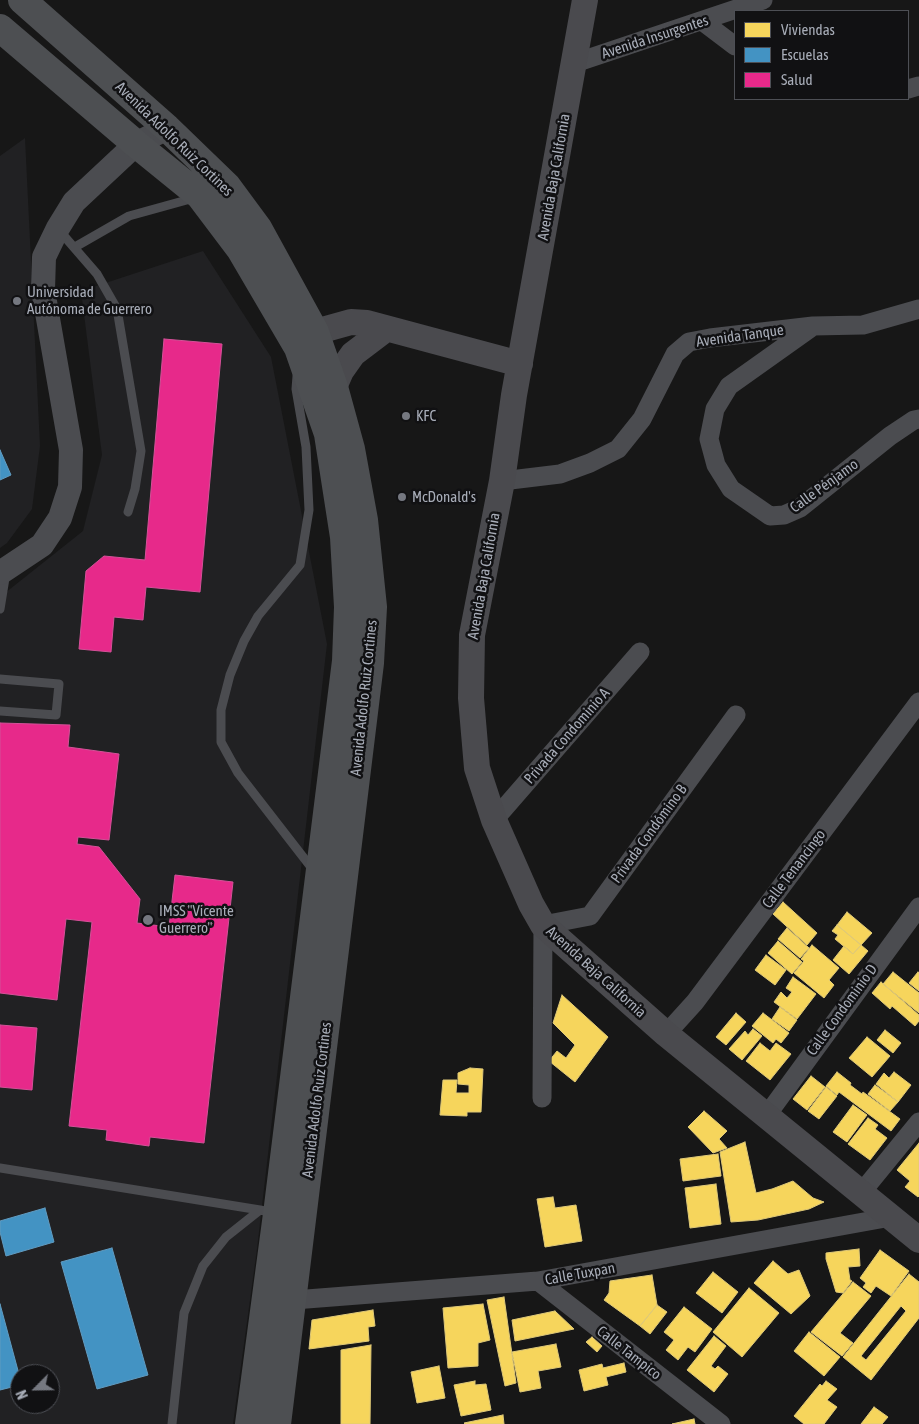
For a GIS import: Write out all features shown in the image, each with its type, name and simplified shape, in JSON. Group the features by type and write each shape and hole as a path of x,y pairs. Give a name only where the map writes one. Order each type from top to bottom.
{"main road":[{"name":"Avenida Adolfo Ruiz Cortines","path":"22,0 167,128 214,191 240,249 306,340 334,388 351,449 364,520 373,607 370,663 284,1214 265,1302 248,1424"},
{"name":"Avenida Baja California","path":"585,0 520,364 502,481 472,635 470,698 477,768 494,820 531,904 544,925 666,1034 919,1240"},
{"name":"Avenida Adolfo Ruiz Cortines","path":"0,28 136,144 214,191"},
{"path":"306,340 351,322 367,323 520,364"},
{"path":"334,388 341,371 353,354 386,329"},
{"name":"Avenida Adolfo Ruiz Cortines","path":"276,1424 293,1301 284,1214 318,877 346,661 348,607 344,537 328,434 306,340"}],"street":[{"name":"Avenida Insurgentes","path":"734,10 764,0"},
{"name":"Avenida Insurgentes","path":"575,63 734,10"},
{"path":"702,21 734,45"},
{"path":"3,570 42,544 60,518 70,487 71,450 43,290 44,257 58,228 74,202 136,144 167,128"},
{"name":"Avenida Tanque","path":"502,481 560,474 590,463 618,449 642,420 675,354 689,342 813,326 863,325 919,309"},
{"name":"Calle Pénjamo","path":"813,326 729,386 715,409 709,439 716,465 731,489 770,516 784,515 800,508 890,436 914,420 919,419"},
{"name":"Privada Condominio A","path":"494,820 640,652"},
{"name":"Calle Tenancingo","path":"666,1034 695,1002 919,702"},
{"name":"Privada Condómino B","path":"544,925 590,916 736,715"},
{"name":"Calle Condominio D","path":"767,1115 919,907"},
{"path":"542,1098 544,925"},
{"path":"861,1193 919,1122"},
{"name":"Calle Tuxpan","path":"265,1302 538,1281 891,1217"},
{"name":"Calle Tampico","path":"538,1281 721,1424"}],"lane":[{"path":"75,247 130,216 214,191"},
{"path":"58,228 97,274 116,309 141,451 136,489 128,512"},
{"path":"306,340 296,389 306,447 309,510 300,565 258,616 244,641 230,675 220,710 221,742 238,773 318,877"},
{"path":"0,609 3,570"},
{"path":"0,680 58,684 56,715 0,710"},
{"path":"0,1168 284,1214"},
{"path":"172,1424 184,1313 203,1266 226,1236 284,1214"}],"shaded area":[{"name":"Universidad Autónoma de Guerrero","path":"25,138 40,446 32,509 7,543 0,548 0,156"},
{"name":"IMSS \"Vicente Guerrero\"","path":"203,251 271,357 327,644 257,1249 233,1424 0,1424 0,597 83,531 102,455 81,291"}],"building: Viviendas":[{"path":"783,902 817,933 807,945 773,914"},
{"path":"847,912 872,933 861,945 837,925"},
{"path":"837,925 861,945 853,954 835,939 838,935 832,931"},
{"path":"787,928 809,948 800,958 778,939"},
{"path":"778,941 802,962 792,974 768,953"},
{"path":"812,945 839,968 829,980 834,985 824,998 794,973 804,961 801,959"},
{"path":"861,945 868,951 849,974 833,960 844,946 853,954"},
{"path":"766,955 786,970 775,985 755,970"},
{"path":"893,972 919,993 919,1013 883,984"},
{"path":"919,973 919,991 909,983"},
{"path":"793,977 816,994 797,1019 774,1002 781,992 787,998 792,992 786,988"},
{"path":"881,982 919,1015 919,1021 915,1026 892,1006 890,1009 872,993"},
{"path":"562,995 608,1037 575,1082 549,1061 557,1051 566,1058 575,1045 553,1023"},
{"path":"780,1007 797,1020 789,1031 772,1019"},
{"path":"736,1013 746,1022 726,1045 716,1037"},
{"path":"763,1013 789,1033 781,1043 776,1039 773,1043 752,1026"},
{"path":"753,1029 762,1036 742,1060 729,1049 745,1031 748,1035"},
{"path":"885,1030 901,1043 893,1053 877,1040"},
{"path":"867,1037 890,1056 872,1077 849,1058"},
{"path":"760,1043 770,1051 776,1043 791,1054 770,1080 746,1061"},
{"path":"470,1068 483,1069 481,1112 467,1112 467,1116 440,1115 443,1080 457,1080 456,1093 469,1093 469,1085 458,1084 458,1073"},
{"path":"837,1072 862,1094 863,1092 900,1119 891,1131 839,1092 837,1095 826,1086"},
{"path":"894,1072 911,1085 898,1102 876,1084 884,1073 889,1078"},
{"path":"811,1076 825,1087 807,1110 793,1099"},
{"path":"875,1085 898,1102 890,1111 868,1094"},
{"path":"826,1087 837,1096 819,1119 808,1111"},
{"path":"853,1105 867,1115 847,1142 833,1132"},
{"path":"704,1111 727,1131 719,1139 727,1148 713,1153 688,1127"},
{"path":"868,1118 878,1125 875,1129 887,1138 870,1160 848,1144"},
{"path":"745,1142 756,1193 793,1181 813,1198 824,1202 809,1209 758,1220 731,1222 720,1152"},
{"path":"919,1143 918,1197 905,1187 910,1181 897,1170"},
{"path":"718,1154 721,1176 683,1181 680,1159"},
{"path":"716,1184 721,1224 690,1228 685,1188"},
{"path":"553,1197 555,1208 576,1205 582,1241 545,1247 537,1199"},
{"path":"859,1249 860,1266 848,1267 850,1280 852,1281 843,1293 836,1292 826,1253"},
{"path":"880,1250 909,1271 891,1296 876,1286 871,1293 863,1287 866,1283 860,1278"},
{"path":"773,1261 788,1274 799,1270 810,1296 791,1314 754,1283"},
{"path":"713,1272 738,1292 722,1313 696,1293"},
{"path":"909,1274 919,1282 919,1318 871,1380 843,1357","holes":["901,1306 906,1311 866,1360 861,1356"]},
{"path":"652,1275 657,1305 640,1326 604,1300 609,1293 610,1281"},
{"path":"853,1282 871,1296 840,1333 853,1343 842,1356 811,1332"},
{"path":"749,1288 779,1313 742,1357 713,1332"},
{"path":"504,1297 516,1383 505,1386 487,1300"},
{"path":"483,1304 490,1340 478,1343 478,1366 448,1368 443,1308"},
{"path":"657,1305 667,1312 650,1334 640,1326"},
{"path":"684,1307 712,1329 695,1352 688,1347 678,1360 666,1350 674,1340 664,1332"},
{"path":"373,1310 375,1326 368,1327 369,1341 309,1349 312,1320"},
{"path":"555,1311 574,1329 515,1341 512,1320"},
{"path":"809,1332 840,1357 824,1376 794,1351"},
{"path":"714,1336 726,1346 711,1366 715,1369 718,1366 728,1374 714,1392 687,1370"},
{"path":"592,1337 602,1346 597,1352 586,1342"},
{"path":"556,1344 561,1367 538,1371 541,1388 520,1392 512,1352"},
{"path":"371,1345 370,1424 341,1424 341,1350"},
{"path":"624,1363 626,1372 606,1377 608,1385 584,1391 579,1370 602,1364 603,1368"},
{"path":"439,1366 445,1398 417,1403 411,1372"},
{"path":"475,1381 475,1385 486,1384 491,1410 461,1416 454,1385"},
{"path":"826,1381 837,1389 827,1400 837,1407 824,1424 804,1424 794,1416 820,1384 822,1386"},
{"path":"874,1407 888,1417 882,1424 861,1424"},
{"path":"503,1415 504,1424 464,1423"},
{"path":"694,1419 695,1424 672,1424"}],"building: Escuelas":[{"path":"0,450 11,475 0,480"},
{"path":"45,1208 54,1242 6,1256 0,1232 0,1221"},
{"path":"112,1248 148,1375 97,1389 61,1262"},
{"path":"0,1304 16,1364 10,1364 10,1388 0,1390"}],"building: Salud":[{"path":"164,339 222,344 200,592 146,587 143,620 114,617 111,652 79,649 86,571 104,556 145,560"},
{"path":"0,723 70,725 68,747 119,754 109,840 78,837 77,844 99,847 140,899 137,923 169,927 175,875 233,882 204,1143 150,1137 149,1146 106,1140 107,1130 69,1126 92,922 66,919 57,1000 0,993"},
{"path":"0,1025 37,1028 32,1090 0,1087"}],"place":[{"name":"Universidad Autónoma de Guerrero","path":"17,301"},
{"name":"KFC","path":"406,416"},
{"name":"McDonald's","path":"402,497"},
{"name":"IMSS \"Vicente Guerrero\"","path":"148,920"}]}
